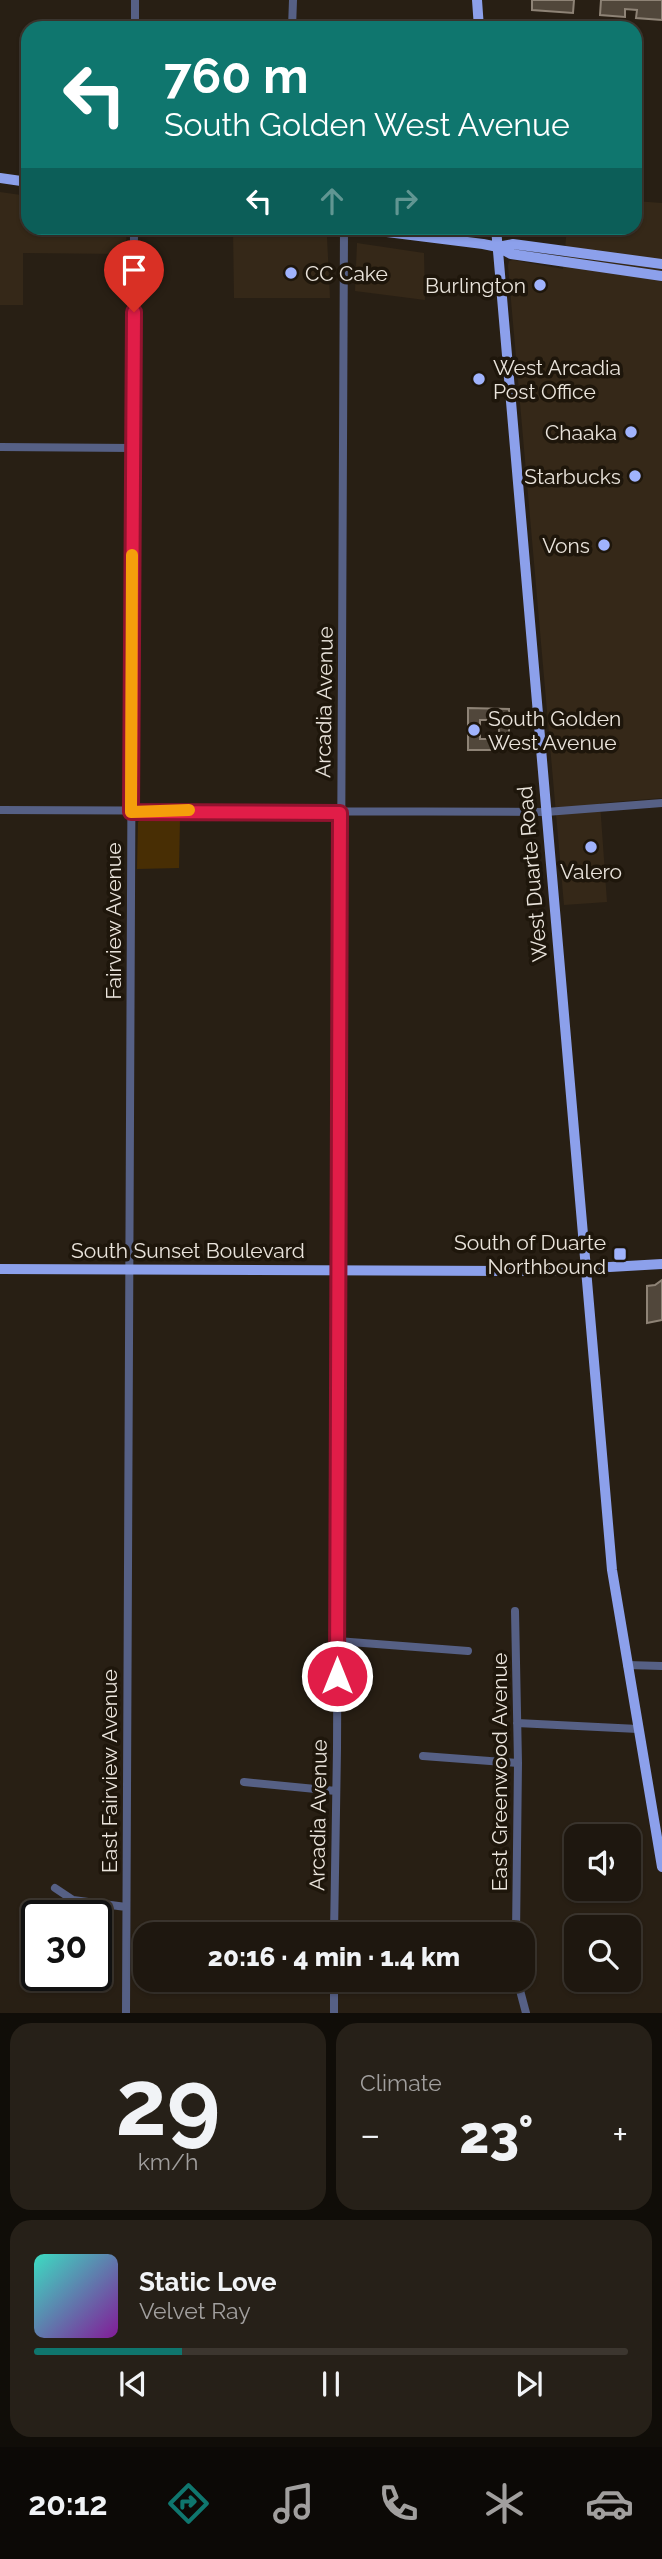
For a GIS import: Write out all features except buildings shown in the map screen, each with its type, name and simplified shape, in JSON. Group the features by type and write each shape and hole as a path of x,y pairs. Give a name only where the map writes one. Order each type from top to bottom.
{"main road":[{"path":"477,0 478,21"},
{"path":"0,178 21,181"},
{"path":"408,235 498,247 513,244 662,264"},
{"name":"West Duarte Road","path":"497,235 607,1518 618,1619 662,1867"},
{"path":"498,247 511,254 662,276"},
{"name":"South Sunset Boulevard","path":"0,1269 586,1270 662,1264"}],"street":[{"path":"135,0 135,21"},
{"path":"292,21 293,0"},
{"name":"Fairview Avenue","path":"128,1530 134,235"},
{"name":"Arcadia Avenue","path":"334,1922 344,235"},
{"path":"0,447 133,448"},
{"path":"0,810 546,812 662,803"},
{"name":"East Fairview Avenue","path":"126,2013 128,1530"},
{"name":"East Greenwood Avenue","path":"515,1611 518,1763 516,1922"},
{"path":"337,1640 468,1651"},
{"path":"627,1665 662,1666"},
{"path":"517,1723 638,1729"},
{"path":"423,1756 518,1763"},
{"path":"244,1782 336,1791"},
{"path":"55,1888 73,1900 126,1907"},
{"path":"334,1992 334,2013"},
{"path":"520,1992 526,2013"}],"shaded area":[{"path":"0,192 21,195 21,235 126,235 127,254 23,253 23,305 0,305"},
{"path":"642,202 662,203 662,798 600,803 607,902 564,905 508,266 509,261 513,260 563,269 566,235 642,235"},
{"path":"233,235 327,237 330,298 234,298"},
{"path":"357,243 424,253 425,300 355,291"},
{"path":"141,819 180,819 179,868 137,869 138,822"}],"slow traffic":[{"path":"132,555 131,812 189,810"}],"place":[{"name":"CC Cake","path":"291,273"},
{"name":"Burlington","path":"540,285"},
{"name":"West Arcadia Post Office","path":"479,379"},
{"name":"Chaaka","path":"631,432"},
{"name":"Starbucks","path":"635,476"},
{"name":"Vons","path":"604,545"},
{"name":"South Golden West Avenue","path":"474,730"},
{"name":"Valero","path":"591,847"},
{"name":"South of Duarte Northbound","path":"620,1254"}],"route":[{"path":"134,312 131,812 198,810 340,813 337,1676"}]}
